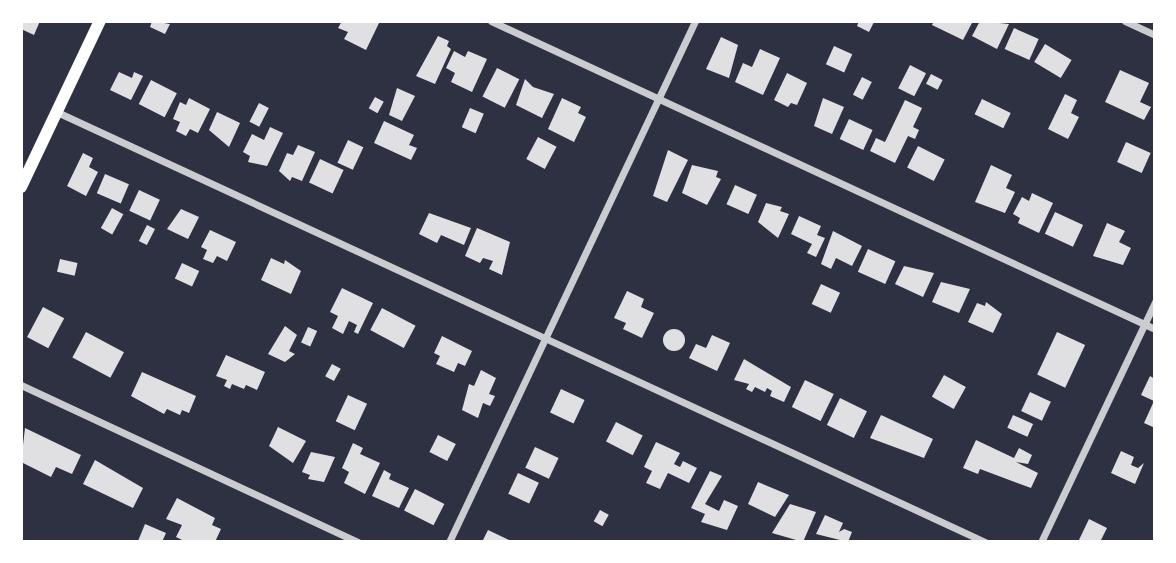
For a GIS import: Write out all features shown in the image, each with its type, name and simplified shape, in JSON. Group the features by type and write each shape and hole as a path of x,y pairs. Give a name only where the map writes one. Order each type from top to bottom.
{"main road":[{"path":"21,187 100,21"}],"street":[{"path":"492,21 1155,329"},
{"path":"449,542 695,21"},
{"path":"1125,21 1155,35"},
{"path":"57,111 985,542"},
{"path":"1041,542 1155,302"},
{"path":"21,385 358,542"}],"building":[{"path":"21,21 40,21 34,35 21,29"},
{"path":"152,21 170,24 165,34 150,27"},
{"path":"342,21 380,21 366,50 344,39 348,32 338,28"},
{"path":"859,21 874,22 869,32 857,26"},
{"path":"934,21 973,21 963,40 932,25"},
{"path":"980,21 1009,24 997,49 972,36"},
{"path":"1014,28 1039,39 1029,60 1005,49"},
{"path":"438,36 449,41 447,46 451,49 435,84 416,76"},
{"path":"721,37 738,45 729,78 706,69"},
{"path":"1045,44 1072,60 1061,78 1034,62"},
{"path":"834,46 852,54 844,72 826,64"},
{"path":"760,49 780,58 763,95 735,82 743,63 752,67"},
{"path":"454,51 465,57 468,51 487,59 472,92 451,82 455,73 446,68"},
{"path":"910,65 926,73 914,96 898,88"},
{"path":"497,68 519,79 505,108 482,97"},
{"path":"1120,70 1149,83 1140,102 1151,107 1144,120 1105,102"},
{"path":"119,72 132,78 134,72 143,76 131,100 110,90"},
{"path":"787,73 807,83 797,105 791,103 788,107 774,100"},
{"path":"931,74 943,80 938,90 926,84"},
{"path":"862,77 872,82 863,100 853,95"},
{"path":"525,79 533,87 554,94 542,118 516,105"},
{"path":"151,80 177,93 165,117 139,104"},
{"path":"397,88 415,96 402,121 389,115"},
{"path":"1065,94 1077,100 1071,113 1079,117 1068,139 1048,129"},
{"path":"375,97 384,102 377,113 369,108"},
{"path":"189,98 210,109 198,133 190,129 186,136 176,131 180,122 173,119 180,102 186,105"},
{"path":"562,98 581,107 578,113 586,117 574,142 548,129"},
{"path":"823,98 844,107 832,134 814,126"},
{"path":"982,99 1011,113 1003,128 975,114"},
{"path":"905,100 922,108 913,127 919,130 915,139 908,136 895,163 870,151 876,138 885,142"},
{"path":"259,103 269,108 259,127 249,122"},
{"path":"470,108 484,114 476,133 462,127"},
{"path":"217,112 240,123 229,147 209,130"},
{"path":"849,119 873,130 863,150 840,139"},
{"path":"384,121 414,135 409,145 417,148 411,160 374,143"},
{"path":"270,127 283,133 267,166 248,162 250,156 243,152 252,134 264,140"},
{"path":"538,137 557,147 545,169 526,159"},
{"path":"348,140 363,147 353,170 337,163"},
{"path":"1126,142 1151,153 1142,173 1117,162"},
{"path":"298,145 315,152 302,181 292,177 290,181 279,171 287,153 293,155"},
{"path":"918,146 945,160 934,181 907,167"},
{"path":"668,150 688,160 667,202 653,196"},
{"path":"83,153 93,158 89,167 98,172 86,196 67,186"},
{"path":"320,159 344,170 333,194 309,183"},
{"path":"692,165 718,171 716,177 721,179 707,205 682,193"},
{"path":"991,165 1012,175 1006,188 1015,192 1005,213 975,202"},
{"path":"105,174 129,184 121,203 97,193"},
{"path":"735,185 757,195 748,214 726,204"},
{"path":"139,190 160,200 150,221 129,211"},
{"path":"1032,193 1053,203 1039,233 1018,223 1020,218 1013,214 1022,197 1029,201"},
{"path":"766,203 782,207 780,211 789,214 778,238 758,222"},
{"path":"112,208 123,214 112,234 101,228"},
{"path":"181,209 199,217 188,239 167,229"},
{"path":"1055,212 1083,225 1073,247 1045,234"},
{"path":"429,213 471,228 464,245 441,235 437,243 419,234"},
{"path":"799,216 821,226 817,235 825,238 816,257 807,253 812,244 791,234"},
{"path":"1107,223 1125,231 1119,242 1131,248 1123,265 1093,256"},
{"path":"147,225 155,229 147,245 139,241"},
{"path":"477,228 510,242 502,275 489,269 493,261 483,258 480,263 465,256"},
{"path":"210,230 236,242 227,261 217,256 213,263 203,259 207,250 201,247"},
{"path":"833,231 862,246 852,266 836,258 831,269 821,264"},
{"path":"868,249 895,261 885,284 858,272"},
{"path":"271,258 284,264 285,260 301,271 291,294 261,280"},
{"path":"60,259 78,263 75,276 57,272"},
{"path":"182,263 199,271 192,286 175,278"},
{"path":"904,266 934,273 923,297 895,284"},
{"path":"941,282 970,289 959,313 932,302"},
{"path":"821,284 840,293 831,313 812,304"},
{"path":"342,288 373,303 358,334 354,332 357,325 349,321 343,334 332,328 338,316 330,312"},
{"path":"627,291 644,299 641,307 654,313 642,338 623,329 626,323 614,318"},
{"path":"986,302 1002,314 993,333 968,322 977,303 985,306"},
{"path":"43,307 64,318 48,348 27,337"},
{"path":"382,308 416,326 404,348 370,330"},
{"path":"285,326 297,335 289,351 295,354 285,362 268,354"},
{"path":"308,327 317,331 310,347 301,343"},
{"path":"670,329 678,329 685,336 685,344 678,351 670,351 663,344 663,336"},
{"path":"86,332 124,352 110,378 72,358"},
{"path":"1057,332 1085,345 1065,388 1037,375"},
{"path":"712,335 730,343 717,371 689,358 696,344 706,348"},
{"path":"442,336 472,351 465,366 458,363 454,372 436,364 440,356 434,353"},
{"path":"226,355 265,372 257,390 246,385 244,389 232,384 230,389 224,386 227,380 216,376"},
{"path":"744,359 791,387 784,402 770,396 772,391 767,388 765,392 755,387 752,392 746,389 749,384 734,380"},
{"path":"332,364 341,369 334,381 325,376"},
{"path":"481,370 496,378 489,394 495,396 490,406 483,403 478,418 462,410 469,384 474,386"},
{"path":"142,372 196,396 189,413 182,410 180,415 167,409 164,414 131,396"},
{"path":"944,375 966,387 954,409 932,397"},
{"path":"1150,376 1155,379 1155,428 1144,423 1154,401 1141,395"},
{"path":"805,380 834,394 821,421 792,407"},
{"path":"561,389 585,400 574,424 550,413"},
{"path":"1030,392 1051,402 1042,421 1021,411"},
{"path":"348,395 367,404 355,430 336,421"},
{"path":"840,398 867,411 854,438 827,425"},
{"path":"881,415 933,439 924,458 870,438"},
{"path":"1013,415 1033,424 1027,437 1007,428"},
{"path":"616,422 643,436 633,455 606,442"},
{"path":"278,427 306,441 293,463 269,446"},
{"path":"25,428 81,455 72,474 56,467 51,477 21,462"},
{"path":"438,435 456,444 447,461 429,452"},
{"path":"976,440 1014,458 1019,448 1032,455 1028,464 1016,462 1038,473 1031,488 980,469 978,474 963,468"},
{"path":"656,442 680,453 674,464 680,467 683,461 697,468 689,483 668,473 660,489 646,483 652,471 644,467"},
{"path":"353,443 363,448 360,454 380,463 365,494 344,483 349,472 342,468"},
{"path":"535,447 559,458 549,479 525,468"},
{"path":"1121,451 1134,457 1131,465 1138,468 1144,463 1135,484 1111,473"},
{"path":"311,452 335,457 324,482 308,479 310,475 302,472"},
{"path":"95,460 143,488 133,508 83,484"},
{"path":"384,470 391,474 389,479 409,488 399,508 372,496"},
{"path":"710,471 722,476 705,504 719,511 724,500 738,506 727,530 701,522 705,514 691,508"},
{"path":"518,473 539,483 529,504 508,494"},
{"path":"758,482 789,495 775,517 748,504"},
{"path":"415,489 444,504 434,525 404,510"},
{"path":"177,498 215,518 212,525 221,529 215,542 186,542 176,537 182,525 166,519"},
{"path":"790,504 816,512 803,542 772,533"},
{"path":"600,510 609,515 602,526 594,521"},
{"path":"825,515 843,523 839,532 844,529 852,532 848,542 816,534"},
{"path":"1089,519 1107,528 1100,542 1078,542"},
{"path":"145,524 166,533 162,542 138,541"},
{"path":"488,530 509,540 508,542 482,542"}]}
